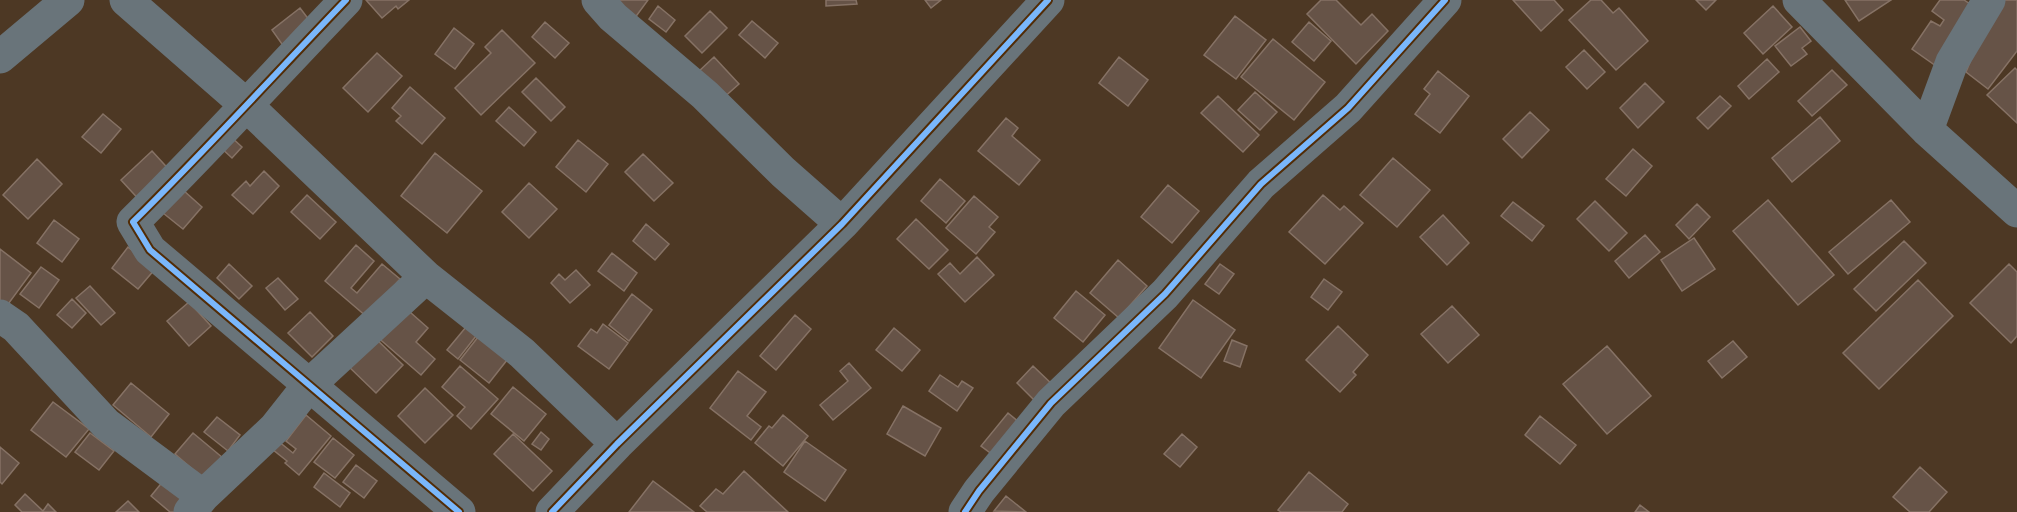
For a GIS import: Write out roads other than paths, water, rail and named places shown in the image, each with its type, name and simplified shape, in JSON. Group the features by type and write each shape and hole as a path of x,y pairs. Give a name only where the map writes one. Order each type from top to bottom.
{"street":[{"path":"0,57 68,0"},
{"path":"126,0 246,104 426,277 522,353 617,444"},
{"path":"346,0 246,104 206,150 133,222 150,250 459,512"},
{"path":"598,0 613,17 705,95 783,172 842,224"},
{"path":"552,512 617,444 842,224 1048,0"},
{"path":"965,512 1051,403 1165,294 1261,184 1348,108 1445,0"},
{"path":"1799,0 1927,130 2017,211"},
{"path":"1927,130 1952,62 1989,0"},
{"path":"0,316 16,327 106,424 195,507 275,428 309,385 426,277"}]}
